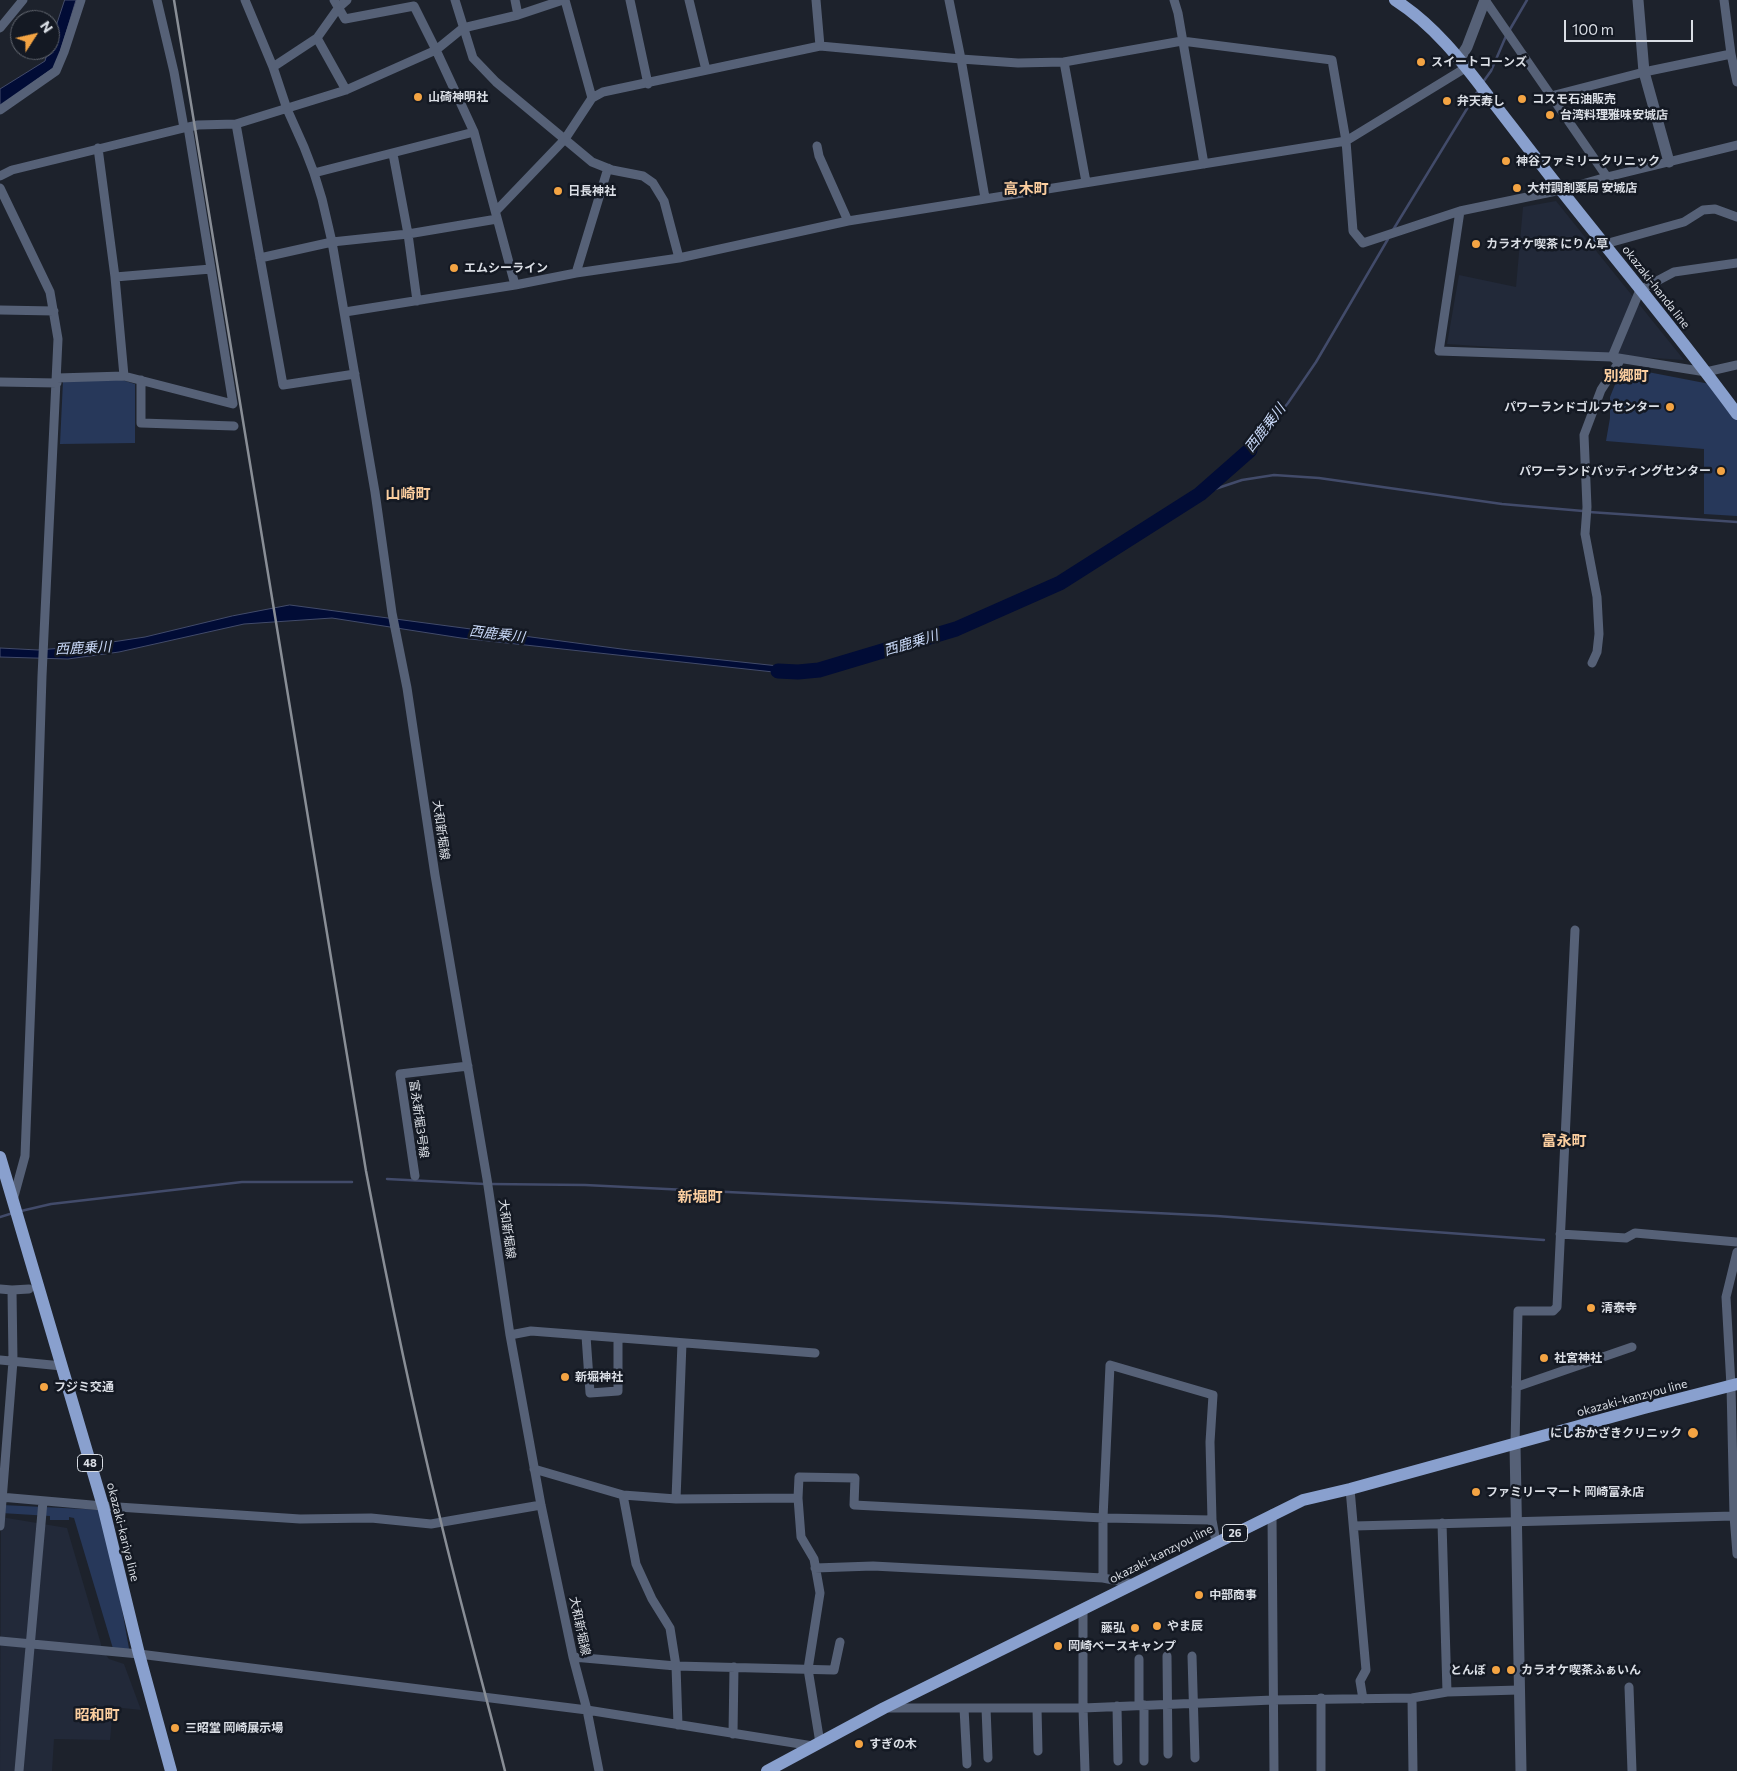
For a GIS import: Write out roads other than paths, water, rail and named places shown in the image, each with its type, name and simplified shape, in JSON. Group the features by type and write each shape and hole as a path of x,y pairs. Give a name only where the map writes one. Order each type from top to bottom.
{"main road":[{"name":"okazaki-handa line","path":"1395,0 1411,10 1434,30 1463,63 1737,414"},
{"name":"okazaki-kariya line","path":"0,1157 12,1203 103,1506 171,1771"},
{"name":"okazaki-kanzyou line","path":"770,1770 884,1708 1272,1514 1304,1500 1734,1385"}],"street":[{"path":"0,28 23,0"},
{"path":"0,110 56,71 81,0"},
{"path":"0,382 57,381 124,376 233,404 186,127 157,0"},
{"name":"大和新堀線","path":"245,0 273,67 286,109 314,173 332,242 375,492 392,613 407,688 435,875 487,1179 510,1335 541,1505 599,1771"},
{"path":"273,67 317,38 336,4 347,0"},
{"path":"455,0 474,58 496,82 592,162 608,168 643,176 653,182 664,201 679,258"},
{"path":"516,0 518,14"},
{"path":"0,176 12,170 186,127 236,124 286,109 346,90 436,50 463,28 564,0 592,98"},
{"path":"630,0 648,84"},
{"path":"689,0 706,70"},
{"path":"816,0 820,46"},
{"path":"949,0 962,59 986,198"},
{"path":"1174,0 1178,13 1204,164"},
{"path":"345,312 515,285 576,273 679,258 848,221 1346,141 1463,63 1466,46 1485,0"},
{"path":"1485,0 1607,177"},
{"path":"1638,0 1644,72 1669,162"},
{"path":"1724,0 1733,34 1731,54 1737,82"},
{"path":"336,4 345,19 414,6 474,132 515,285"},
{"path":"317,38 346,90"},
{"path":"260,258 332,242 408,234 496,215 565,139 592,98 603,92 648,84 820,46 1018,63 1064,62 1182,42 1332,60 1346,141 1353,231 1363,242 1460,211 1561,190 1737,146"},
{"path":"1551,96 1644,72 1731,54"},
{"path":"1064,62 1086,182"},
{"path":"236,124 283,385 355,374"},
{"path":"314,173 474,132"},
{"path":"817,146 819,156 848,221"},
{"path":"98,148 115,277 124,376"},
{"path":"394,154 418,300"},
{"path":"576,273 608,168"},
{"path":"0,188 50,292 58,339 42,676 25,1156 12,1203"},
{"path":"1605,244 1684,222 1704,210 1714,209 1737,217"},
{"path":"1460,211 1439,351 1612,357 1706,372 1737,365"},
{"path":"1612,357 1640,290 1674,272 1737,263"},
{"path":"115,277 211,269"},
{"path":"0,310 54,311"},
{"path":"1592,663 1597,652 1600,634 1597,597 1585,534 1587,507 1584,435 1601,390 1619,362 1612,357"},
{"path":"141,380 141,423 234,426"},
{"path":"1521,1771 1516,1444 1518,1311 1553,1311 1557,1307 1575,930"},
{"name":"富永新堀3号線","path":"415,1176 400,1074 468,1066"},
{"path":"1560,1234 1626,1238 1635,1233 1737,1242"},
{"path":"1737,1252 1726,1297 1734,1385 1734,1516 1737,1554"},
{"path":"0,1289 29,1289"},
{"path":"0,1526 13,1361 12,1290"},
{"path":"510,1335 531,1332 815,1353"},
{"path":"586,1336 590,1393 618,1392 618,1338"},
{"path":"676,1499 682,1343"},
{"path":"1516,1387 1632,1347"},
{"path":"0,1360 62,1366"},
{"path":"1103,1578 1103,1518 1110,1365 1213,1395 1210,1442 1212,1520 1216,1542"},
{"path":"534,1469 623,1495 676,1499 798,1498"},
{"path":"0,1640 140,1654 587,1710 733,1734 816,1744 808,1669 820,1593 814,1559 801,1537 798,1498 800,1478 855,1478 854,1505 1103,1518 1212,1520"},
{"path":"1350,1489 1366,1670 1360,1681 1362,1699"},
{"path":"623,1495 636,1564 652,1599 670,1628 676,1666 678,1725"},
{"path":"1,1497 300,1520 372,1518 431,1524 541,1505"},
{"path":"19,1771 43,1501"},
{"path":"1272,1514 1274,1771"},
{"path":"1354,1526 1734,1516"},
{"path":"1442,1523 1446,1692"},
{"path":"815,1568 873,1566 1103,1578 1134,1584"},
{"path":"1083,1609 1085,1771"},
{"path":"573,1657 676,1666 834,1670 840,1642"},
{"path":"1167,1656 1168,1754"},
{"path":"1192,1656 1195,1758"},
{"path":"1139,1659 1144,1760"},
{"path":"733,1734 734,1667"},
{"path":"1629,1687 1632,1771"},
{"path":"884,1708 1083,1708 1321,1698 1412,1698 1446,1692 1519,1690"},
{"path":"1321,1698 1321,1771"},
{"path":"1412,1698 1413,1771"},
{"path":"1117,1706 1118,1761"},
{"path":"964,1708 967,1764"},
{"path":"986,1708 988,1758"},
{"path":"1038,1708 1038,1751"}],"water":[{"path":"65,0 76,0 60,53 60,15"},
{"path":"58,60 56,66 0,106 0,89 45,61"},
{"path":"290,605 629,650 797,668 801,675 461,638 332,618 244,624 119,652 68,659 0,657 0,648 38,650 86,646 145,637 232,616"}],"waterway":[{"name":"西鹿乗川","path":"1509,31 1527,0"},
{"name":"西鹿乗川","path":"1483,82 1491,71 1506,36"},
{"name":"西鹿乗川","path":"1393,230 1479,89"},
{"name":"西鹿乗川","path":"1250,450 1288,403 1316,362 1388,239"},
{"name":"西鹿乗川","path":"778,671 819,670 956,629 1060,583 1200,494 1250,450"},
{"path":"1200,494 1242,480 1274,475 1319,478 1502,504 1583,511"},
{"path":"1589,512 1737,522"},
{"path":"387,1179 485,1184"},
{"path":"21,1211 51,1204 242,1182 352,1182"},
{"path":"490,1184 585,1185 1217,1216 1544,1240"},
{"path":"0,1217 13,1213"}],"railway":[{"path":"174,0 366,1171 401,1345 430,1475 505,1771"}],"place":[{"name":"スイートコーンズ","path":"1421,62"},
{"name":"山碕神明社","path":"418,97"},
{"name":"コスモ石油販売","path":"1522,99"},
{"name":"弁天寿し","path":"1447,101"},
{"name":"台湾料理雅味安城店","path":"1550,115"},
{"name":"神谷ファミリークリニック","path":"1506,161"},
{"name":"大村調剤薬局 安城店","path":"1517,188"},
{"name":"日長神社","path":"558,191"},
{"name":"カラオケ喫茶 にりん草","path":"1476,244"},
{"name":"エムシーライン","path":"454,268"},
{"name":"パワーランドゴルフセンター","path":"1670,407"},
{"name":"パワーランドバッティングセンター","path":"1721,471"},
{"name":"清泰寺","path":"1591,1308"},
{"name":"社宮神社","path":"1544,1358"},
{"name":"新堀神社","path":"565,1377"},
{"name":"フジミ交通","path":"44,1387"},
{"name":"にしおかざきクリニック","path":"1693,1433"},
{"name":"ファミリーマート 岡崎富永店","path":"1476,1492"},
{"name":"中部商事","path":"1199,1595"},
{"name":"やま辰","path":"1157,1626"},
{"name":"藤弘","path":"1135,1628"},
{"name":"岡崎ベースキャンプ","path":"1058,1646"},
{"name":"とんぼ","path":"1496,1670"},
{"name":"カラオケ喫茶ふぁいん","path":"1511,1670"},
{"name":"三昭堂 岡崎展示場","path":"175,1728"},
{"name":"すぎの木","path":"859,1744"}],"district":[{"name":"高木町","path":"1026,189"},
{"name":"別郷町","path":"1626,376"},
{"name":"山崎町","path":"408,494"},
{"name":"富永町","path":"1564,1141"},
{"name":"新堀町","path":"700,1197"},
{"name":"昭和町","path":"97,1715"}]}
